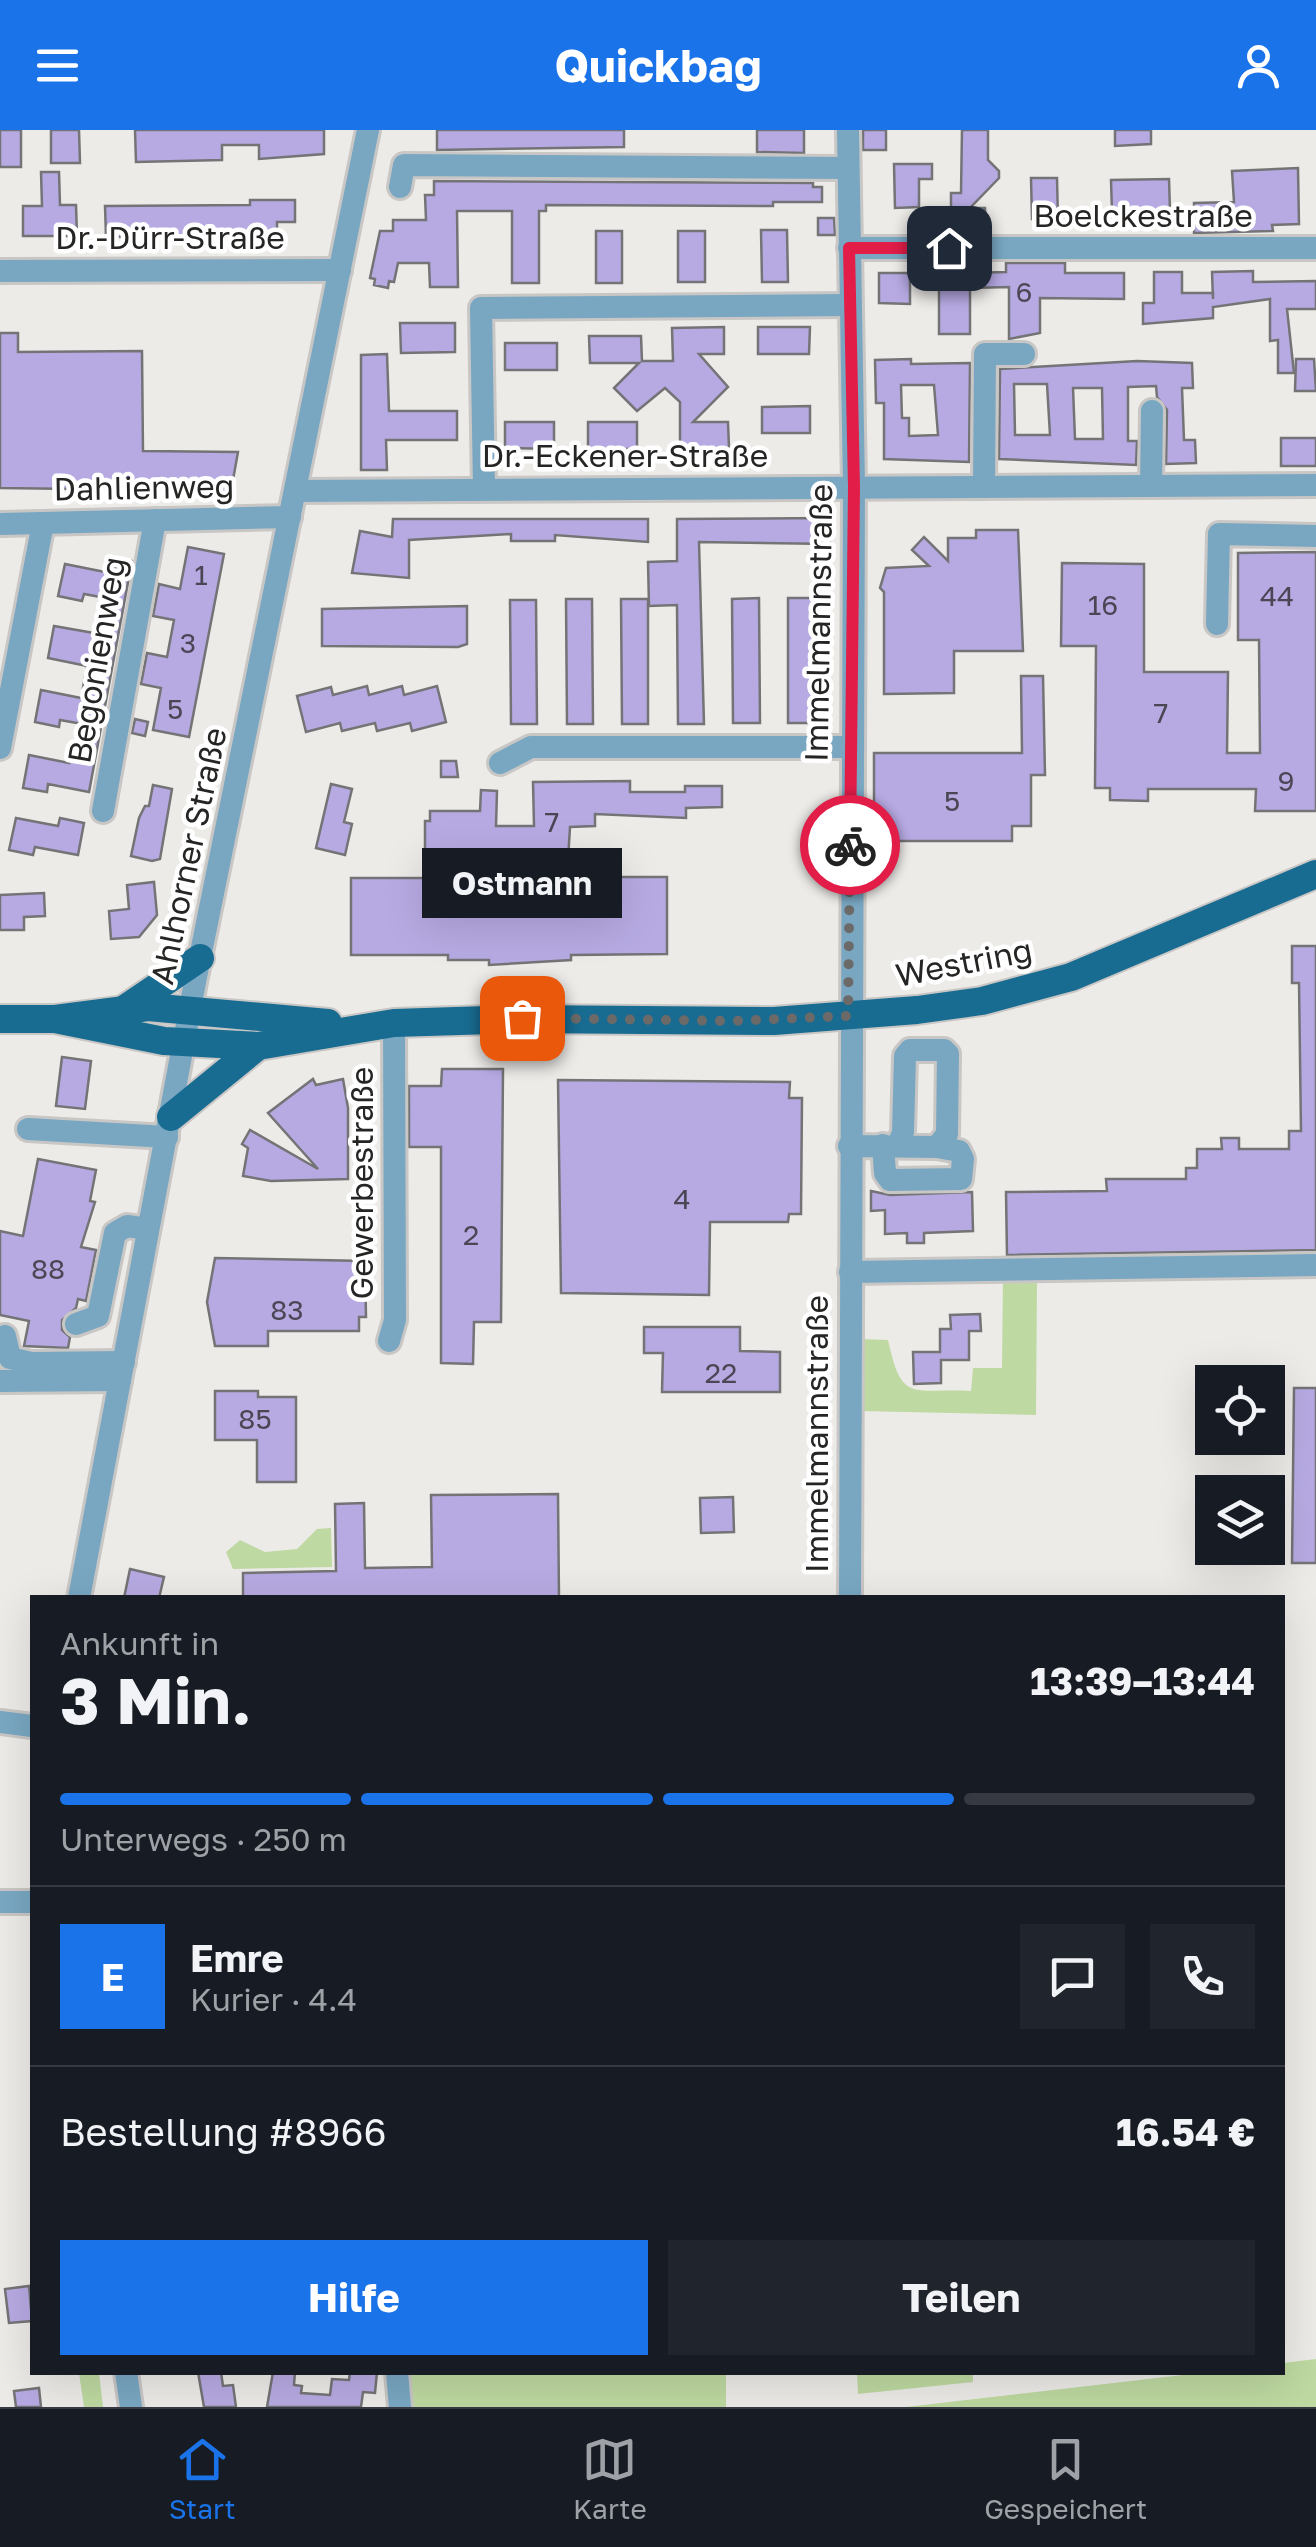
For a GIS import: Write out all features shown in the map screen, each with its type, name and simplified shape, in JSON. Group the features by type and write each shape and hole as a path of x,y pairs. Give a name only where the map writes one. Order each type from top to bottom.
{"main road":[{"name":"Westring","path":"55,1020 184,1042 258,1046 394,1023 848,1016 982,1001 1071,977 1316,874"},
{"path":"0,1018 55,1020 126,1008 200,958"},
{"name":"Westring","path":"126,1008 364,1026"},
{"path":"168,1127 258,1046"}],"street":[{"name":"Ahlhorner Straße","path":"80,1595 200,958 368,130"},
{"name":"Immelmannstraße","path":"848,130 854,487 848,1016 850,1595"},
{"path":"400,187 404,165 847,168"},
{"name":"Boelckestraße","path":"849,248 1316,248"},
{"name":"Dr.-Dürr-Straße","path":"0,270 340,270"},
{"path":"484,490 481,308 848,305"},
{"path":"984,487 983,362 986,354 1024,354"},
{"path":"1151,486 1152,411"},
{"name":"Dr.-Eckener-Straße","path":"296,491 1316,486"},
{"name":"Dahlienweg","path":"0,524 290,517"},
{"name":"Begonienweg","path":"104,811 155,520"},
{"path":"0,748 43,523"},
{"path":"1217,624 1219,534 1316,536"},
{"path":"500,763 531,747 851,747"},
{"name":"Gewerbestraße","path":"389,1342 396,1320 394,1023"},
{"path":"849,1146 890,1146 937,1147 959,1151 964,1159 960,1179 890,1180 884,1173 890,1146 904,1132 905,1056 910,1050 944,1050 948,1054 947,1134 937,1147"},
{"path":"28,1129 168,1127"},
{"path":"76,1324 98,1316 115,1233 127,1226 148,1229"},
{"path":"850,1272 1316,1265"},
{"path":"5,1336 10,1358 122,1371"},
{"path":"0,1380 122,1371"},
{"path":"0,1722 30,1726"},
{"path":"0,1902 30,1902"},
{"path":"126,2375 131,2407"},
{"path":"397,2375 400,2407"}],"green space":[{"path":"1003,1277 1037,1279 1036,1415 860,1411 860,1339 888,1340 898,1375 912,1388 971,1391 973,1368 1002,1368"},
{"path":"331,1528 332,1567 233,1569 226,1552 240,1540 265,1552 297,1549 317,1529"},
{"path":"1316,2359 1316,2407 906,2407 1183,2375 1285,2375 1285,2363"},
{"path":"79,2375 99,2375 103,2407 84,2407"},
{"path":"409,2375 726,2375 726,2407 410,2407"},
{"path":"857,2375 973,2375 973,2382 858,2394"}],"building":[{"path":"0,130 21,130 21,167 0,167"},
{"path":"51,130 79,130 80,163 51,163"},
{"path":"135,130 324,130 324,154 259,159 259,145 222,145 222,160 136,162"},
{"path":"437,130 624,130 624,147 437,150"},
{"path":"757,130 804,130 804,153 757,152"},
{"path":"863,130 886,130 886,150 863,150"},
{"path":"962,130 988,130 988,160 999,171 999,178 970,208 985,208 986,223 979,223 979,233 962,233 959,210 951,210 951,193 961,193"},
{"path":"1115,130 1151,130 1151,144 1115,146"},
{"path":"894,164 932,164 932,179 919,179 919,207 895,208"},
{"path":"1298,168 1299,224 1272,225 1273,231 1194,233 1194,203 1234,202 1232,171"},
{"path":"41,172 59,172 60,205 76,205 77,236 23,236 23,206 42,206"},
{"path":"1031,178 1057,178 1058,219 1032,219"},
{"path":"1169,179 1170,211 1112,212 1111,180"},
{"path":"434,181 813,183 813,187 822,187 822,202 773,202 773,206 546,205 546,211 539,211 539,283 512,283 512,211 457,211 458,287 430,287 429,263 398,263 394,282 389,281 388,288 374,285 375,279 370,278 380,231 393,231 393,220 426,220 425,195 434,195"},
{"path":"250,200 295,200 295,222 277,222 277,240 250,240 250,236 106,237 105,206 250,205"},
{"path":"818,218 834,218 835,235 818,235"},
{"path":"761,230 787,230 788,282 762,282"},
{"path":"596,231 622,231 622,283 596,283"},
{"path":"678,231 705,231 705,282 678,282"},
{"path":"1006,263 1065,263 1065,273 1124,273 1124,299 1040,298 1040,333 1009,339 1009,287 970,288 970,273 1006,272"},
{"path":"1253,271 1253,282 1316,281 1316,309 1287,309 1294,373 1278,373 1278,340 1270,341 1270,299 1213,307 1213,318 1143,324 1143,303 1154,303 1154,272 1182,272 1182,293 1213,293 1212,272"},
{"path":"879,273 910,273 910,304 879,303"},
{"path":"939,288 970,288 970,334 939,334"},
{"path":"400,323 455,323 455,352 401,353"},
{"path":"724,327 724,354 699,354 728,387 693,422 728,422 729,448 680,448 680,402 665,388 637,411 614,388 639,363 590,363 589,336 641,336 642,361 673,361 672,328"},
{"path":"758,327 810,327 809,354 758,354"},
{"path":"0,333 18,333 18,352 142,351 143,451 238,452 231,491 0,488"},
{"path":"505,343 557,343 557,370 505,370"},
{"path":"387,354 389,411 457,411 457,440 386,440 387,470 361,470 361,355"},
{"path":"1296,359 1314,359 1316,391 1295,391"},
{"path":"875,360 970,363 969,462 884,459 884,403 876,403","holes":["901,385 934,385 938,435 909,436 909,418 902,418"]},
{"path":"1137,361 1192,363 1193,388 1182,388 1184,440 1195,440 1196,463 1166,464 1167,410 1157,397 1156,386 1128,387 1128,441 1137,441 1136,465 999,459 1000,369","holes":["1014,384 1047,384 1050,435 1015,435","1073,388 1102,388 1103,439 1075,439"]},
{"path":"810,406 810,433 762,433 762,407"},
{"path":"505,422 554,422 554,449 505,448"},
{"path":"588,422 637,422 637,449 588,449"},
{"path":"1281,438 1316,438 1316,466 1281,466"},
{"path":"830,518 830,544 699,542 704,724 678,724 677,605 649,606 648,562 677,561 677,519"},
{"path":"393,519 648,519 648,542 555,535 555,541 511,541 511,534 409,540 409,578 352,573 360,531 392,537"},
{"path":"976,530 1018,530 1023,651 954,651 954,693 884,694 884,592 880,588 886,568 929,566 912,550 924,537 948,561 948,538 976,538"},
{"path":"188,547 224,554 189,737 153,730 161,688 141,684 147,653 167,657 174,620 153,616 159,584 180,589"},
{"path":"1316,552 1316,811 1255,811 1256,789 1148,789 1148,801 1110,800 1110,788 1095,788 1096,646 1061,646 1062,563 1144,564 1144,672 1228,672 1227,753 1260,753 1259,640 1238,640 1238,553"},
{"path":"119,558 132,561 89,792 48,784 47,792 23,788 29,755 69,763 70,755 81,757 88,725 60,720 59,727 35,722 41,690 81,698 87,666 48,658 54,626 94,633 95,628 106,630 111,599 84,594 82,601 58,596 65,564 105,572 107,565 118,568"},
{"path":"759,598 760,723 733,723 732,599"},
{"path":"788,598 814,598 815,723 788,723"},
{"path":"566,599 592,599 593,724 567,724"},
{"path":"621,599 648,599 648,724 622,724"},
{"path":"510,600 536,600 537,724 511,724"},
{"path":"467,606 467,644 458,647 322,646 322,609"},
{"path":"1021,676 1043,676 1045,775 1031,775 1031,826 1012,826 1012,841 874,841 874,753 1022,753"},
{"path":"367,686 369,695 402,686 404,695 437,686 446,722 412,731 410,723 377,731 375,723 342,731 340,723 306,732 297,696 331,687 333,695"},
{"path":"135,719 148,722 145,736 132,733"},
{"path":"441,761 456,761 458,777 441,777"},
{"path":"630,781 630,792 685,792 685,786 722,786 722,807 686,808 686,818 595,814 595,826 570,827 567,877 667,877 667,954 571,955 571,960 489,965 489,960 448,960 448,955 351,955 351,878 425,878 425,821 430,821 430,811 480,811 481,790 497,791 496,826 534,826 533,782"},
{"path":"331,784 352,789 344,822 352,824 345,855 316,848"},
{"path":"153,785 172,789 160,859 152,861 131,856 139,818 145,806 149,806"},
{"path":"16,818 58,826 60,818 84,823 78,855 35,847 33,855 9,850"},
{"path":"154,882 157,915 139,937 111,939 109,911 129,909 127,885"},
{"path":"44,893 45,916 24,917 24,930 0,930 0,895"},
{"path":"1292,946 1316,946 1316,1250 1007,1255 1006,1192 1107,1191 1106,1179 1186,1179 1186,1168 1197,1168 1197,1149 1222,1149 1221,1138 1239,1138 1239,1149 1289,1149 1289,1131 1301,1131 1299,983 1292,983"},
{"path":"62,1057 91,1061 85,1109 56,1106"},
{"path":"442,1069 503,1069 501,1322 474,1322 473,1364 441,1363 441,1147 409,1147 409,1086 441,1086"},
{"path":"313,1079 316,1085 343,1079 348,1108 348,1179 271,1181 243,1176 248,1148 242,1144 250,1130 318,1169 268,1113"},
{"path":"558,1080 790,1082 789,1098 802,1098 801,1214 789,1214 788,1222 710,1222 709,1295 561,1293"},
{"path":"38,1159 96,1170 90,1201 95,1202 81,1247 96,1250 86,1301 78,1299 76,1308 62,1320 62,1330 70,1337 68,1348 24,1346 29,1321 0,1315 0,1231 23,1236"},
{"path":"871,1191 890,1195 972,1192 973,1231 924,1233 924,1243 907,1243 907,1233 885,1234 885,1210 871,1211"},
{"path":"215,1258 365,1261 366,1317 359,1317 359,1331 268,1331 268,1346 215,1346 207,1302"},
{"path":"980,1314 981,1331 969,1331 969,1360 941,1360 941,1383 914,1384 913,1352 940,1352 940,1329 951,1329 950,1315"},
{"path":"644,1327 740,1327 740,1351 780,1352 780,1392 662,1392 663,1353 644,1353"},
{"path":"1294,1388 1316,1388 1316,1563 1292,1563"},
{"path":"215,1391 258,1391 258,1397 296,1397 296,1482 257,1482 257,1440 215,1440"},
{"path":"558,1494 559,1595 243,1595 243,1573 336,1571 335,1504 364,1503 365,1568 432,1567 431,1495"},
{"path":"733,1497 734,1532 701,1533 700,1498"},
{"path":"130,1569 164,1577 160,1595 125,1595"},
{"path":"29,2286 30,2321 9,2323 5,2289"},
{"path":"199,2375 221,2375 223,2386 233,2385 236,2407 204,2407"},
{"path":"272,2375 295,2375 294,2385 302,2386 301,2393 330,2395 332,2379 377,2375 375,2393 363,2392 361,2407 267,2407"},
{"path":"39,2388 41,2407 16,2407 14,2391"}],"way so far":[{"path":"522,1018 774,1021 848,1016 850,845"}],"place":[{"name":"Ostmann","path":"522,1018"}],"route":[{"path":"850,845 854,487 849,248 949,248"}]}
